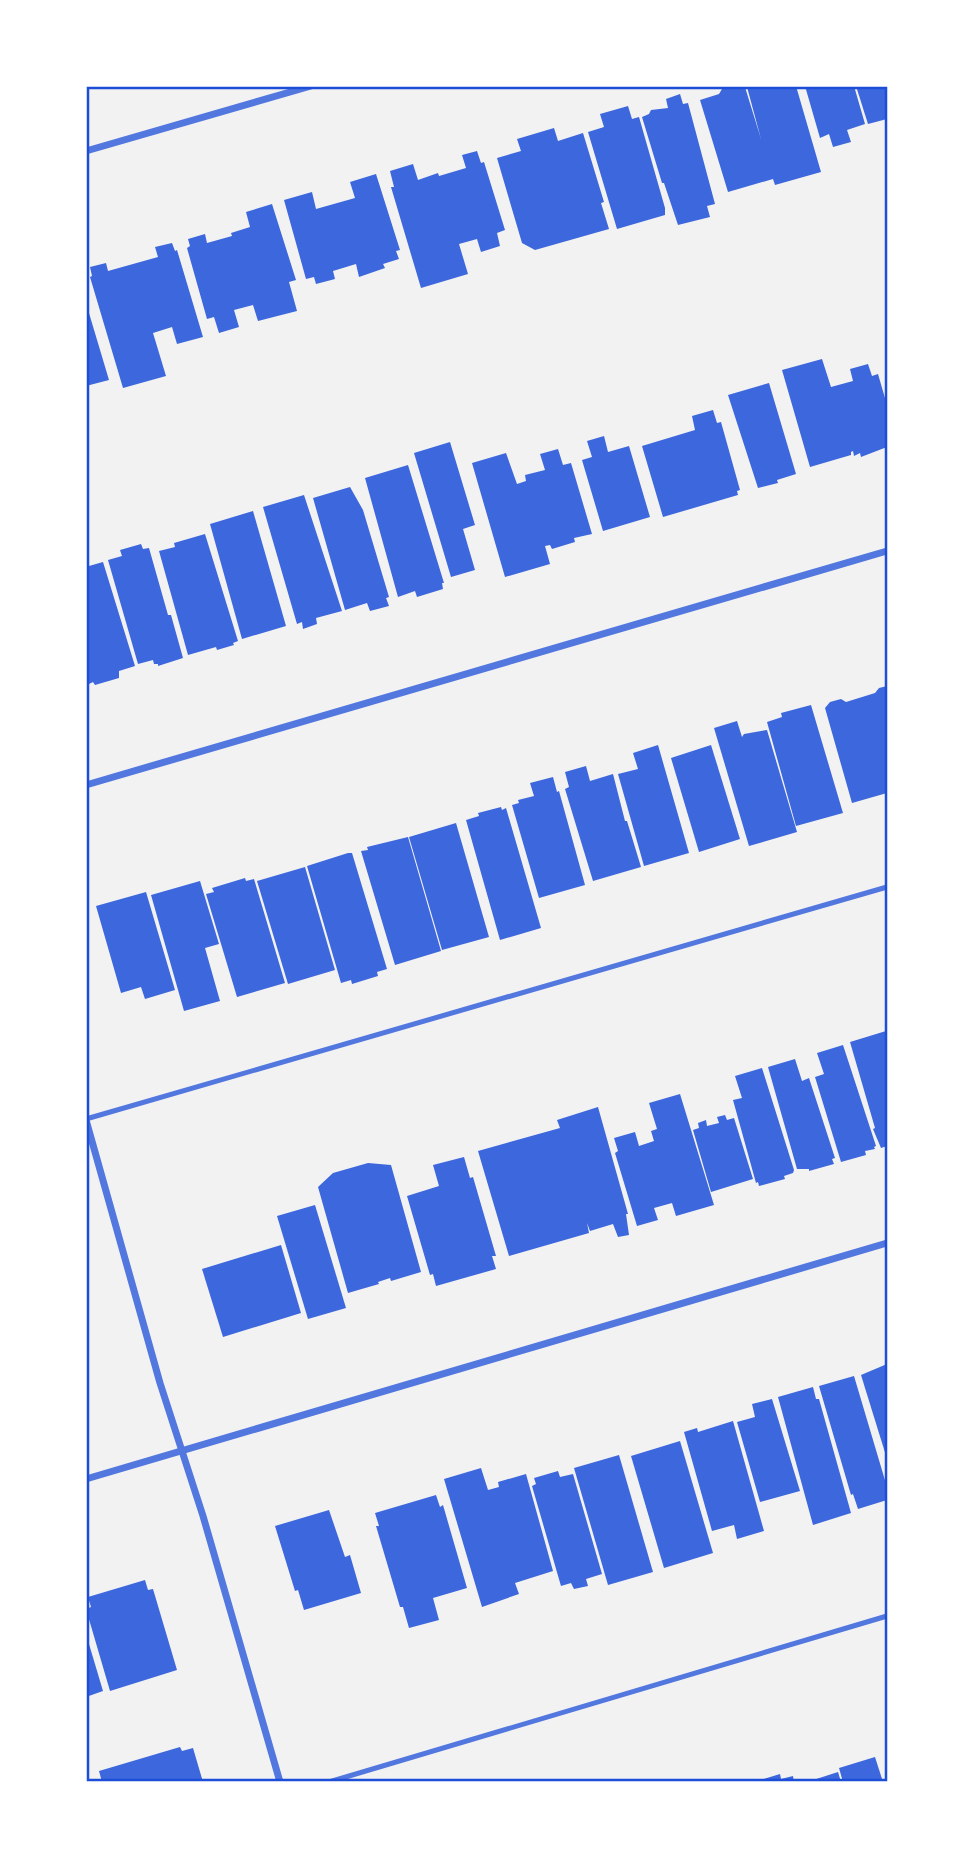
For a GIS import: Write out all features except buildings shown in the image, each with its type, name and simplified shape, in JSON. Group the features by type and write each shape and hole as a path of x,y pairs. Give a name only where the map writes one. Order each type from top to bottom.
{"street":[{"path":"86,151 311,86"},
{"path":"86,785 887,551"},
{"path":"86,1120 160,1383 280,1782"},
{"path":"86,1479 887,1243"}],"lane":[{"path":"86,1120 887,887"},
{"path":"329,1782 887,1616"}]}
